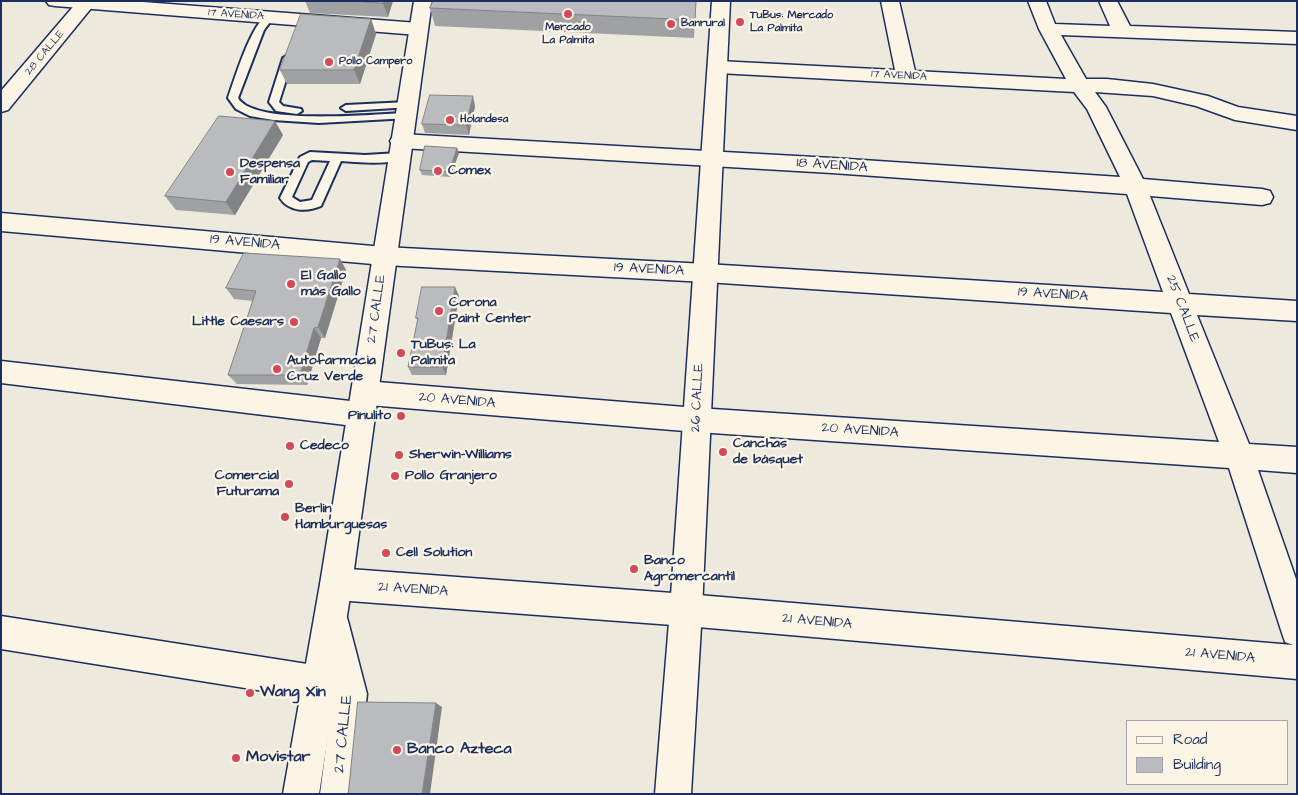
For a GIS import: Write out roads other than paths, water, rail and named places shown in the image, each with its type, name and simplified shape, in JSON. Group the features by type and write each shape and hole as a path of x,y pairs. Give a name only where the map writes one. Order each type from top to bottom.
{"street":[{"name":"17 AVENIDA","path":"55,1 268,18 300,27 418,29"},
{"name":"27 CALLE","path":"301,794 331,617 423,1"},
{"name":"26 CALLE","path":"673,794 686,610 721,1"},
{"path":"890,1 906,77"},
{"name":"25 CALLE","path":"1037,1 1048,29 1080,86 1096,107 1135,186 1240,456 1297,630"},
{"path":"1108,1 1123,32"},
{"name":"28 CALLE","path":"1,105 87,3"},
{"path":"1048,29 1297,38"},
{"name":"17 AVENIDA","path":"718,67 1080,86 1107,85 1153,90 1201,101 1235,113 1297,122"},
{"name":"18 AVENIDA","path":"400,149 713,158 1135,186 1262,197"},
{"name":"19 AVENIDA","path":"1,222 384,256 706,273 1297,311"},
{"name":"20 AVENIDA","path":"1,372 363,404 697,420 1297,460"},
{"name":"21 AVENIDA","path":"336,584 686,610 1297,662"},
{"name":"27 CALLE","path":"331,617 350,694 338,794"},
{"path":"1,632 320,684"}],"lane":[{"path":"268,18 260,30 232,98 238,106 252,113 274,118 406,110"},
{"path":"291,51 274,102 280,110 406,110"},
{"path":"337,157 317,203 312,206 295,205 289,202 286,198 304,160 310,156 337,157 365,159 400,149"}],"place":[{"name":"Mercado La Palmita","path":"568,14"},
{"name":"TuBus: Mercado La Palmita","path":"740,22"},
{"name":"Banrural","path":"671,24"},
{"name":"Pollo Campero","path":"329,62"},
{"name":"Holandesa","path":"450,120"},
{"name":"Comex","path":"438,171"},
{"name":"Despensa Familiar","path":"230,172"},
{"name":"El Gallo más Gallo","path":"291,284"},
{"name":"Corona Paint Center","path":"439,311"},
{"name":"Little Caesars","path":"294,322"},
{"name":"TuBus: La Palmita","path":"401,353"},
{"name":"Autofarmacia Cruz Verde","path":"277,369"},
{"name":"Pinulito","path":"401,416"},
{"name":"Cedeco","path":"290,446"},
{"name":"Canchas de básquet","path":"723,452"},
{"name":"Sherwin-Williams","path":"399,455"},
{"name":"Pollo Granjero","path":"395,476"},
{"name":"Comercial Futurama","path":"289,484"},
{"name":"Berlin Hamburguesas","path":"285,517"},
{"name":"Cell Solution","path":"386,553"},
{"name":"Banco Agromercantil","path":"634,569"},
{"name":"Wang Xin","path":"250,693"},
{"name":"Banco Azteca","path":"397,750"},
{"name":"Movistar","path":"236,758"}]}
